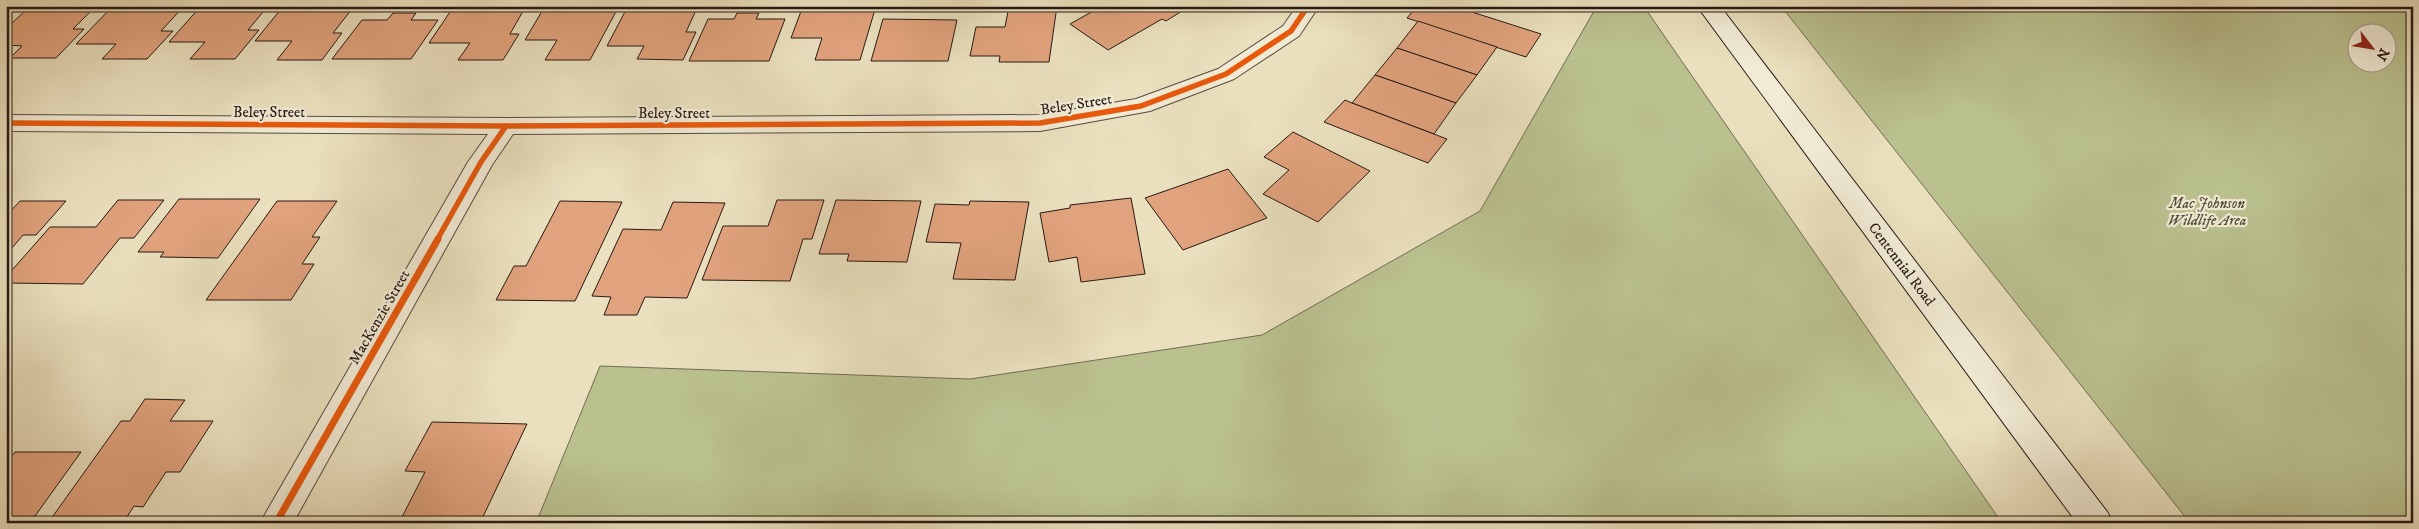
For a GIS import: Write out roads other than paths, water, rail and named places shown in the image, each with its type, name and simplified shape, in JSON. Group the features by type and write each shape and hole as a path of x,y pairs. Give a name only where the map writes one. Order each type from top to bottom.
{"street":[{"name":"Beley Street","path":"6,123 506,126 1040,123 1141,106 1226,74 1291,31 1308,6"},
{"name":"Centennial Road","path":"1708,6 2096,523"},
{"name":"MacKenzie Street","path":"276,523 481,162 506,126"}],"park label":[{"name":"Mac Johnson Wildlife Area","path":"2207,212"}]}
